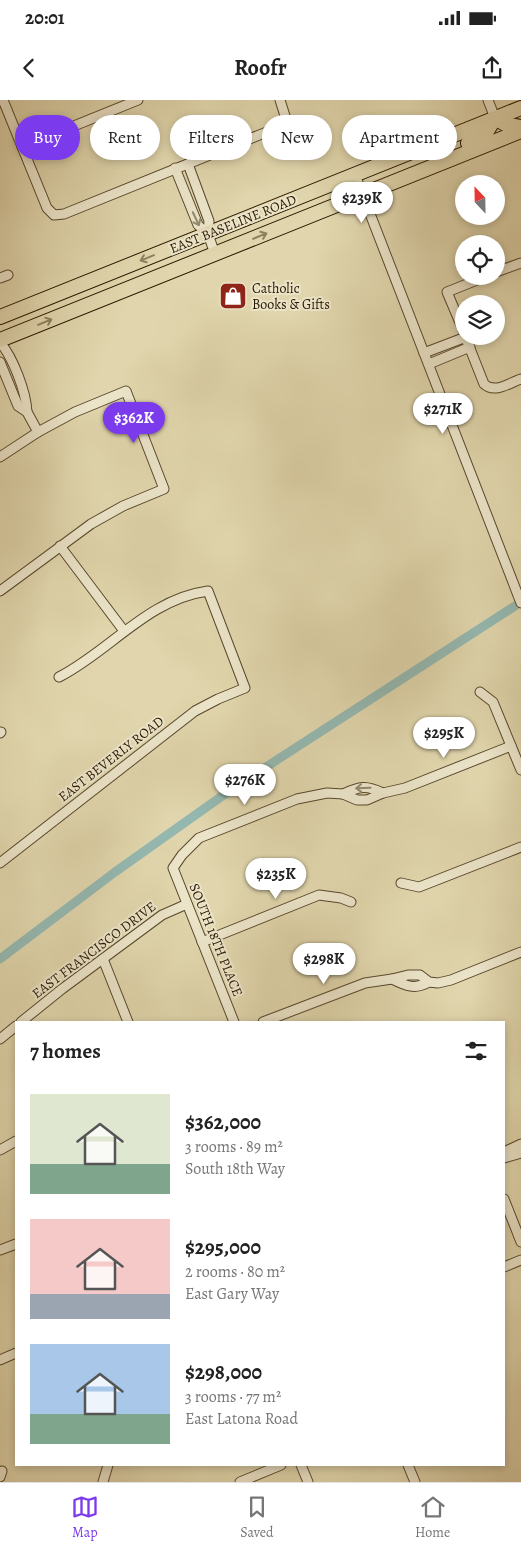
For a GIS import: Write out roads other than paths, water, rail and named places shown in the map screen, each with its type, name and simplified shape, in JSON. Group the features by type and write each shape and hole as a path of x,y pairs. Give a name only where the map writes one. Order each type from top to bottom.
{"main road":[{"name":"EAST BASELINE ROAD","path":"0,317 521,108"},
{"path":"415,174 436,157 482,136 490,128 495,118 505,124 521,129"},
{"name":"EAST BASELINE ROAD","path":"0,341 415,174 521,129"}],"street":[{"path":"3,100 15,130"},
{"path":"80,124 138,100"},
{"path":"27,160 47,208 54,215 64,214 274,129 286,120 280,100"},
{"path":"488,100 495,118"},
{"path":"188,164 209,221 208,234 215,254"},
{"path":"176,168 198,225 208,234"},
{"path":"355,175 520,600"},
{"path":"188,200 200,194"},
{"path":"505,269 521,263"},
{"path":"455,310 448,292 465,285"},
{"path":"424,353 455,340"},
{"path":"0,341 7,350 26,400 27,412 38,432"},
{"path":"428,364 470,347 484,384 489,388 496,389 521,378"},
{"path":"0,362 18,406 27,412"},
{"path":"9,384 19,380"},
{"path":"0,457 38,432 75,412 126,391 164,489 123,506 91,524 0,591"},
{"path":"59,677 75,669 124,631 60,546"},
{"name":"EAST BEVERLY ROAD","path":"0,862 194,711 245,688 208,591 195,593 170,602 124,631"},
{"path":"480,692 493,702 521,770"},
{"name":"SOUTH 18TH PLACE","path":"234,1021 173,868 182,854 199,838 297,799 327,794 343,794 357,800 367,800 383,793 405,788 511,746"},
{"path":"401,883 419,887 521,847"},
{"path":"202,942 319,896 341,898 351,902"},
{"name":"EAST FRANCISCO DRIVE","path":"22,1021 162,915 187,904"},
{"path":"266,1021 365,982 392,979 407,986 420,987 429,982 438,983 451,980 521,952"},
{"path":"103,959 128,1021"},
{"path":"0,1039 15,1027"},
{"path":"0,1150 15,1142"},
{"path":"505,1152 521,1144"},
{"path":"505,1158 521,1153"},
{"path":"505,1202 521,1242"},
{"path":"0,1250 15,1244"},
{"path":"505,1267 521,1260"},
{"path":"0,1360 15,1353"},
{"path":"104,1482 108,1466"},
{"path":"240,1482 279,1466"},
{"path":"301,1466 308,1482"},
{"path":"408,1466 416,1482"}],"waterway":[{"path":"0,959 115,872 232,789 515,606"}],"place":[{"name":"Catholic Books & Gifts","path":"233,296"}]}
